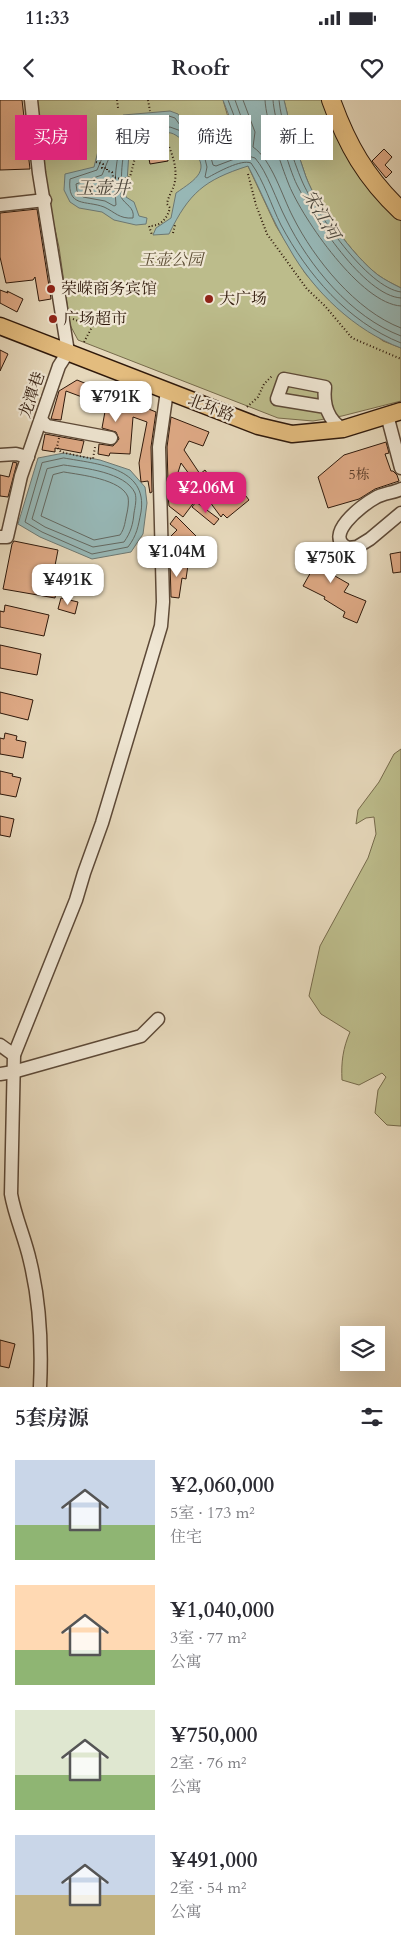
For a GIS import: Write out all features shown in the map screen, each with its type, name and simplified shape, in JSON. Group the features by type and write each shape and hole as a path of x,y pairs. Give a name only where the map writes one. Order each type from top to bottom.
{"highway":[{"path":"331,100 346,138 360,164 374,184 401,211"}],"main road":[{"name":"北环路","path":"0,326 258,426 292,434 342,429 394,413"}],"street":[{"path":"31,100 38,165 68,352"},
{"path":"0,205 45,200"},
{"name":"龙潭巷","path":"4,537 20,476 59,366 68,352"},
{"path":"40,1387 41,1358 38,1298 30,1259 15,1214 11,1194 14,1055 76,900 102,823 161,626 160,447 167,391"},
{"path":"326,407 334,424 342,429"},
{"path":"394,413 401,468"},
{"path":"41,420 47,426 111,438"},
{"path":"0,455 16,454 28,456"},
{"path":"401,490 377,496 358,510 343,526 339,537 340,542 348,548 357,547 401,512"},
{"path":"0,1074 141,1036 158,1019"},
{"path":"0,1044 14,1055"}],"path":[{"path":"117,100 118,108"},
{"path":"148,100 150,111"},
{"path":"96,162 103,164 102,168 107,168 107,171 112,172 113,177 121,179 130,177 143,140 159,138 163,141 164,145 168,144 174,159 175,180 168,197 167,204 170,208 167,218 159,224 149,226 152,235"},
{"path":"248,174 267,234 307,290 325,306 352,338 401,359"},
{"path":"173,233 175,225"},
{"path":"69,316 77,322 92,326 109,324"},
{"path":"84,342 92,326"},
{"path":"247,407 258,397 264,384 273,375"},
{"path":"61,429 57,447 61,452 93,459 97,436"}],"green space":[{"name":"玉壶公园","path":"32,100 223,100 227,115 179,115 179,160 246,160 276,226 305,273 318,288 383,341 401,348 401,401 342,416 313,421 278,418 78,340 70,325 59,247 39,160 87,160 87,115 34,115"},
{"path":"284,100 324,100 331,115 288,115"},
{"path":"333,120 346,150 364,182 374,196 401,220 401,288 368,267 347,243 318,202 301,160 333,160"},
{"path":"401,749 400,1126 387,1125 375,1113 378,1090 386,1077 382,1073 359,1085 342,1080 343,1055 350,1032 321,1014 309,996 320,946 368,858 376,834 374,817 366,818 356,824 358,810 379,782 394,754"}],"water":[{"name":"宋江河","path":"223,100 284,100 288,115 261,115 261,160 301,160 318,202 347,243 368,267 401,288 401,348 384,341 352,320 337,308 310,279 283,238 248,166 209,183 191,198 169,234 153,235 156,228 171,218 176,193 190,183 199,173 201,168 199,160 251,160 251,115 229,115"},
{"path":"170,111 178,114 179,137 169,133 169,115 123,115"},
{"name":"玉壶井","path":"97,155 97,160 128,160 126,197 134,202 139,216 147,218 146,224 136,225 114,220 102,212 79,208 70,202 64,190 65,174 94,167"},
{"path":"64,453 100,460 130,470 145,487 147,503 143,534 131,552 92,559 40,537 18,524 38,458"}],"building":[{"path":"0,100 22,100 24,115 15,115 15,160 29,160 30,169 0,170"},
{"path":"384,149 392,157 385,165 392,172 386,178 372,161"},
{"path":"149,160 168,160 168,161 150,164"},
{"path":"37,209 51,299 39,301 35,277 33,280 6,283 0,257 0,213"},
{"path":"0,290 8,293 7,291 23,299 17,312 0,303"},
{"path":"0,350 8,354 0,371"},
{"path":"77,380 156,412 151,447 152,492 150,493 148,481 141,482 139,463 147,422 133,417 130,454 110,453 109,456 98,454 99,444 113,446 119,439 116,432 102,428 106,406 66,391 61,420 51,419 59,391"},
{"path":"171,417 209,432 203,446 189,441 184,450 200,474 205,470 215,484 217,483 224,495 226,493 228,496 239,487 249,500 227,518 223,514 221,517 181,463 175,482 168,482 167,447"},
{"path":"45,434 84,441 81,453 55,448 55,452 42,450"},
{"path":"386,442 389,453 385,454 391,471 397,475 399,481 375,489 359,499 328,508 318,477 344,455"},
{"path":"13,462 17,463 8,497 0,496 0,475 9,477"},
{"path":"176,486 195,501 183,517 169,506 168,496"},
{"path":"196,502 219,519 214,525 192,507"},
{"path":"176,516 198,538 186,551 173,539 170,549 169,538 177,530 170,524"},
{"path":"14,541 58,550 53,576 59,577 55,598 3,589"},
{"path":"307,549 322,559 325,553 342,560 335,576 349,584 344,592 366,601 357,623 343,617 345,612 324,599 325,597 303,586 312,570 299,561"},
{"path":"401,552 401,572 393,573 390,554"},
{"path":"170,562 188,565 186,579 182,578 179,598 171,597"},
{"path":"61,598 78,602 75,614 58,609"},
{"path":"5,605 49,615 44,636 0,627 0,611 4,612"},
{"path":"0,645 41,654 37,675 0,668"},
{"path":"0,692 33,700 28,720 0,713"},
{"path":"5,733 17,736 16,740 26,742 23,758 0,754 0,738 4,739"},
{"path":"0,771 21,778 16,797 0,794"},
{"path":"0,816 14,819 10,837 0,835"},
{"path":"0,1340 15,1344 9,1368 0,1366"}],"place":[{"name":"荣嵘商务宾馆","path":"51,289"},
{"name":"大广场","path":"209,299"},
{"name":"广场超市","path":"53,319"}]}
